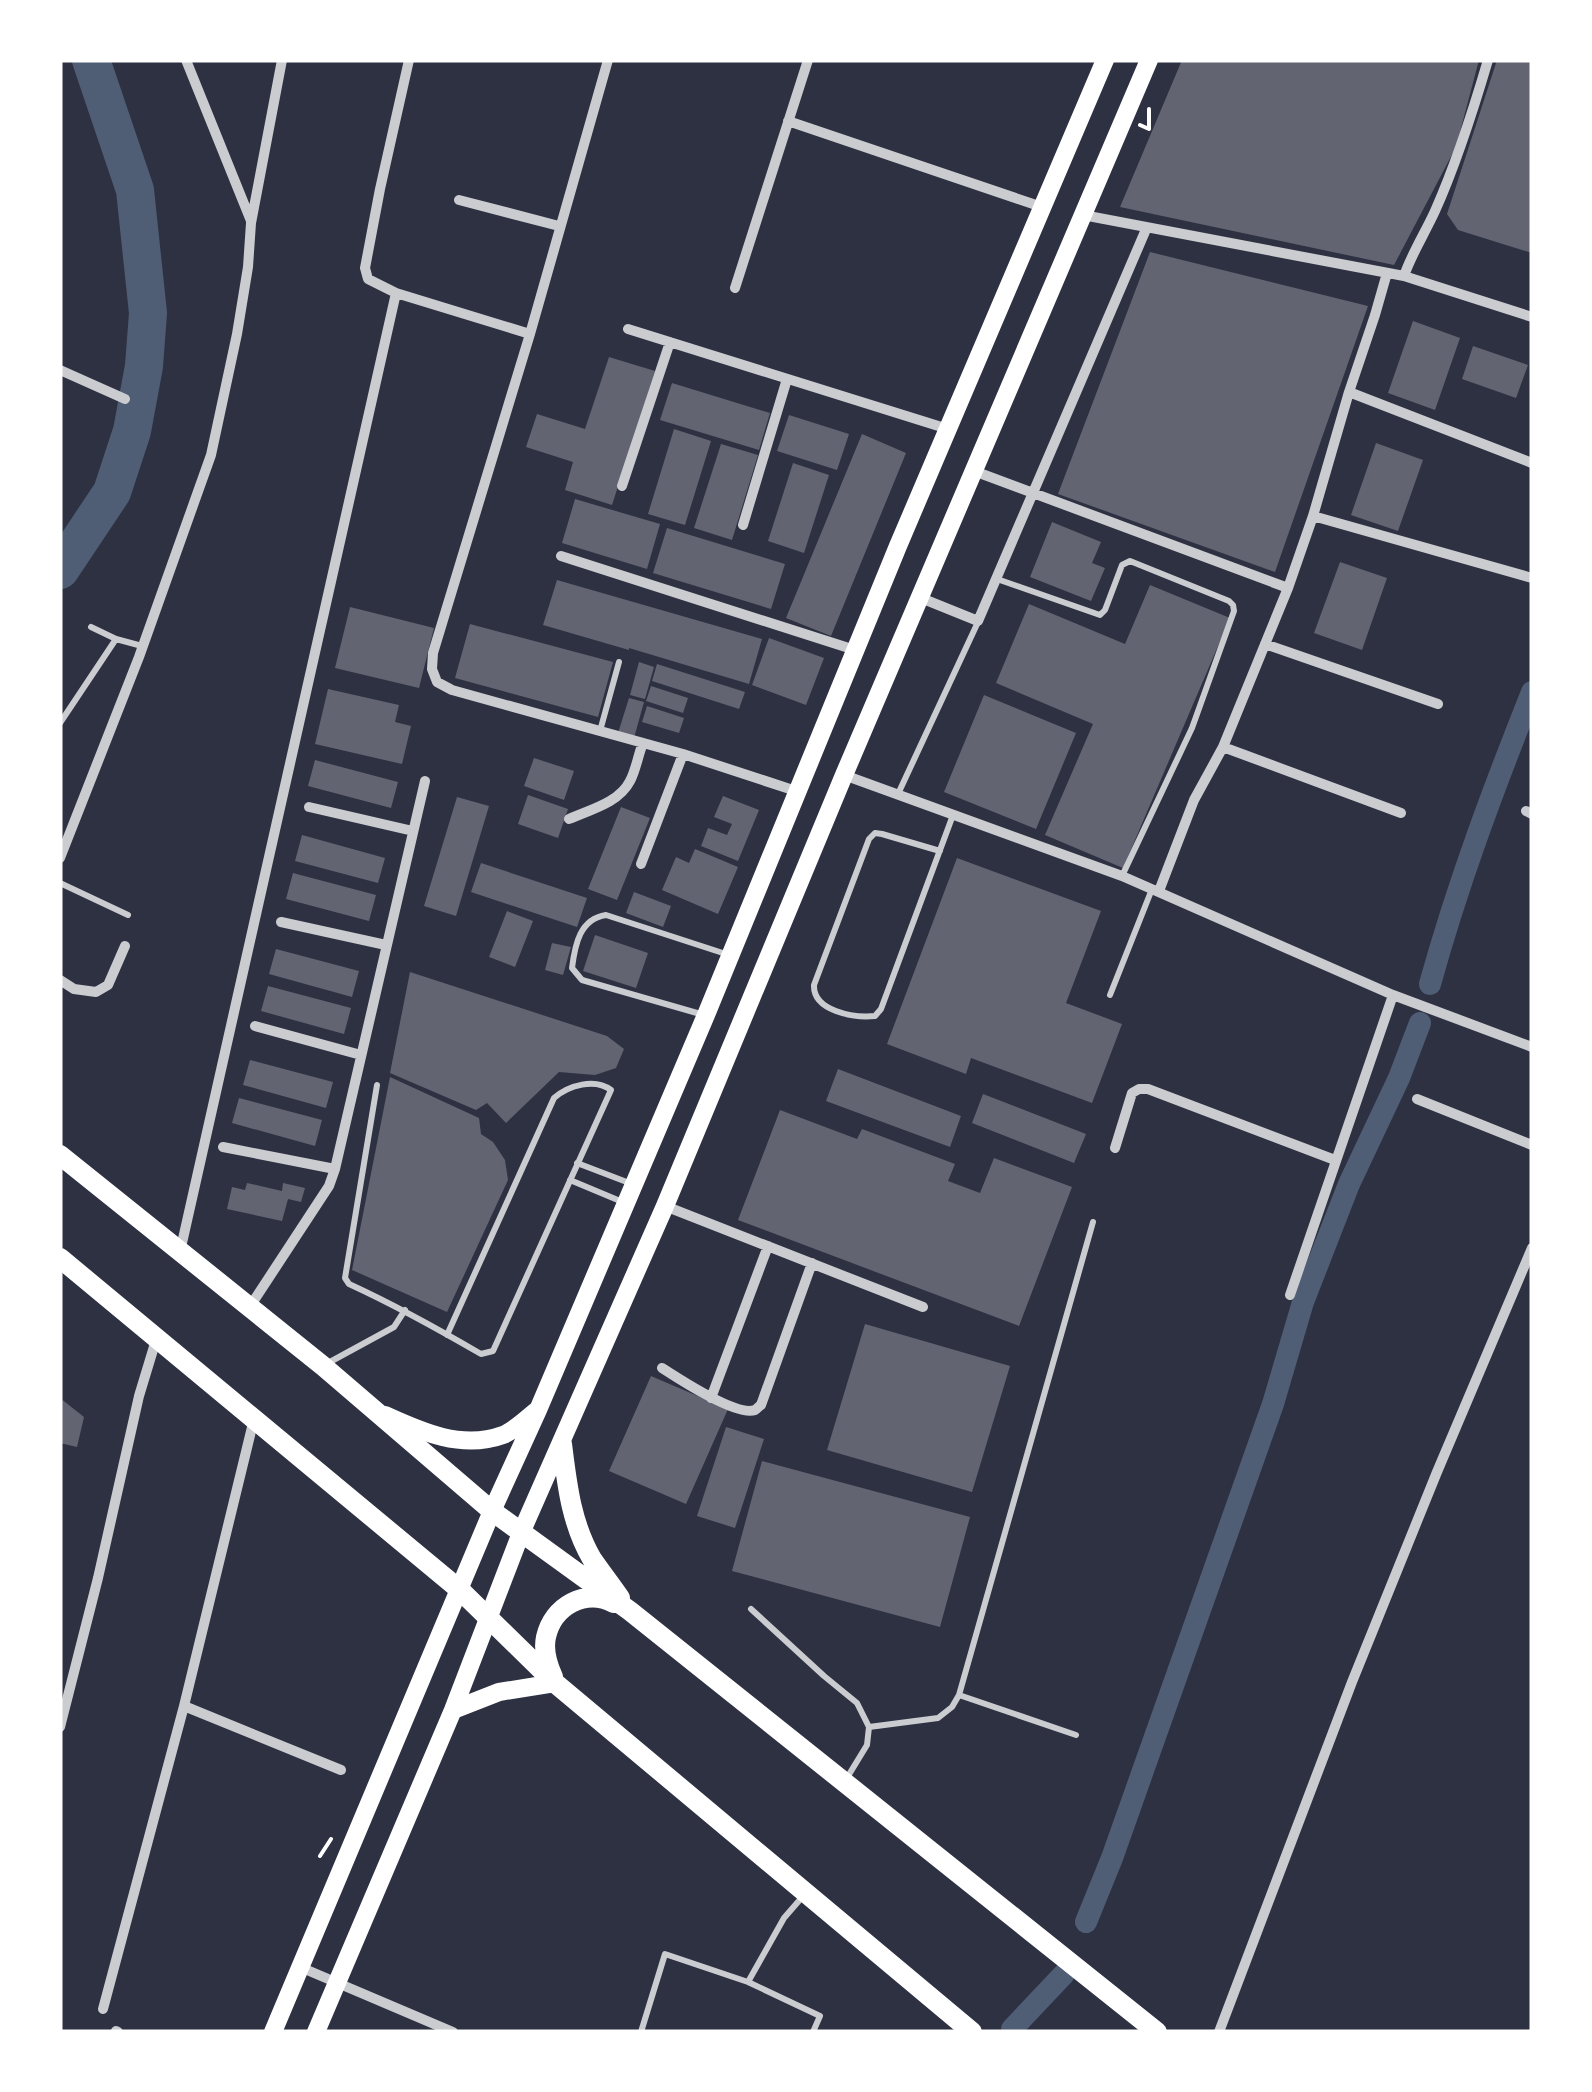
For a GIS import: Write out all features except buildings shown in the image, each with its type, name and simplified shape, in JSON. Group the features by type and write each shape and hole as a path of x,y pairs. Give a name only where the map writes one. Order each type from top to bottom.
{"main road":[{"path":"273,2032 492,1510 706,1016 796,791 1105,60"},
{"path":"316,2032 452,1710 521,1533 665,1206 1148,60"},
{"path":"60,1155 322,1366 492,1510 630,1611 1156,2032"},
{"path":"60,1258 460,1590 555,1683 972,2032"},
{"path":"376,1411 447,1439 478,1440 506,1434 538,1410"},
{"path":"562,1444 568,1491 580,1533 593,1560 630,1611"},
{"path":"555,1683 546,1662 545,1640 554,1616 577,1600 604,1598 630,1611"},
{"path":"452,1710 499,1692 555,1683"}],"street":[{"path":"186,60 252,223"},
{"path":"60,858 143,646 211,455 238,334 252,223 282,60"},
{"path":"408,60 365,268 368,279 396,293 530,334"},
{"path":"608,60 433,652 432,669 437,682 452,690 682,754 796,791"},
{"path":"735,288 808,60"},
{"path":"1404,276 1447,184 1488,60"},
{"path":"788,121 1042,207"},
{"path":"459,200 560,226"},
{"path":"1083,216 1404,276 1532,318"},
{"path":"921,598 978,621 1147,227"},
{"path":"1155,890 1194,800 1223,747 1288,588 1314,516 1386,272"},
{"path":"180,1252 396,293"},
{"path":"628,329 948,429"},
{"path":"622,486 670,342"},
{"path":"60,370 125,399"},
{"path":"743,525 788,380"},
{"path":"1348,392 1532,463"},
{"path":"974,471 1288,588"},
{"path":"1314,516 1532,578"},
{"path":"561,556 855,650"},
{"path":"1265,644 1438,704"},
{"path":"569,819 622,792 630,783 642,743"},
{"path":"1223,747 1401,813"},
{"path":"641,864 682,754"},
{"path":"844,775 1122,876 1393,995 1532,1048"},
{"path":"250,1308 335,1169 425,781"},
{"path":"309,807 413,831"},
{"path":"281,922 386,945"},
{"path":"60,980 74,989 96,992 108,985 125,946"},
{"path":"1290,1295 1393,995"},
{"path":"255,1026 361,1055"},
{"path":"1115,1148 1132,1093 1148,1089 1335,1160"},
{"path":"1417,1099 1532,1145"},
{"path":"224,1147 335,1169"},
{"path":"665,1206 923,1306"},
{"path":"711,1398 768,1246"},
{"path":"1218,2032 1352,1682 1532,1248"},
{"path":"662,1368 711,1398 756,1410 812,1263"},
{"path":"60,1727 138,1396 156,1339"},
{"path":"102,2009 184,1706 254,1419"},
{"path":"184,1706 341,1770"},
{"path":"300,1968 453,2032"}],"lane":[{"path":"996,579 1100,615 1122,565 1130,560 1233,605 1192,728 1122,876"},
{"path":"898,794 978,621"},
{"path":"91,627 143,646"},
{"path":"60,722 116,639"},
{"path":"600,731 619,662"},
{"path":"940,851 882,834 875,833 869,839 814,985 814,995 821,1006 864,1017 875,1016 881,1009 940,851 953,815"},
{"path":"60,883 128,914"},
{"path":"1110,995 1155,890"},
{"path":"706,1016 582,980 572,968 584,925 606,914 731,955"},
{"path":"378,1086 345,1278 349,1284 405,1310 481,1354 492,1351 612,1090 590,1084 573,1087 554,1098 447,1334"},
{"path":"578,1163 634,1184"},
{"path":"570,1180 626,1203"},
{"path":"869,1726 938,1718 952,1708 960,1695 1094,1222"},
{"path":"322,1366 394,1328 405,1310"},
{"path":"751,1609 857,1703 869,1726 867,1745 844,1782"},
{"path":"960,1695 1076,1736"},
{"path":"748,1982 784,1918 805,1894"},
{"path":"641,2032 665,1954 748,1982 820,2016 812,2032"}],"path":[{"path":"1149,99 1149,129"},
{"path":"320,1856 340,1827"}],"waterway":[{"path":"60,570 112,492 132,431 144,366 148,313 135,190 91,60"},
{"path":"1430,984 1477,837 1532,692"},
{"path":"1086,1922 1273,1404 1303,1302 1349,1184 1420,1023"},
{"path":"1012,2029 1064,1974"}]}
